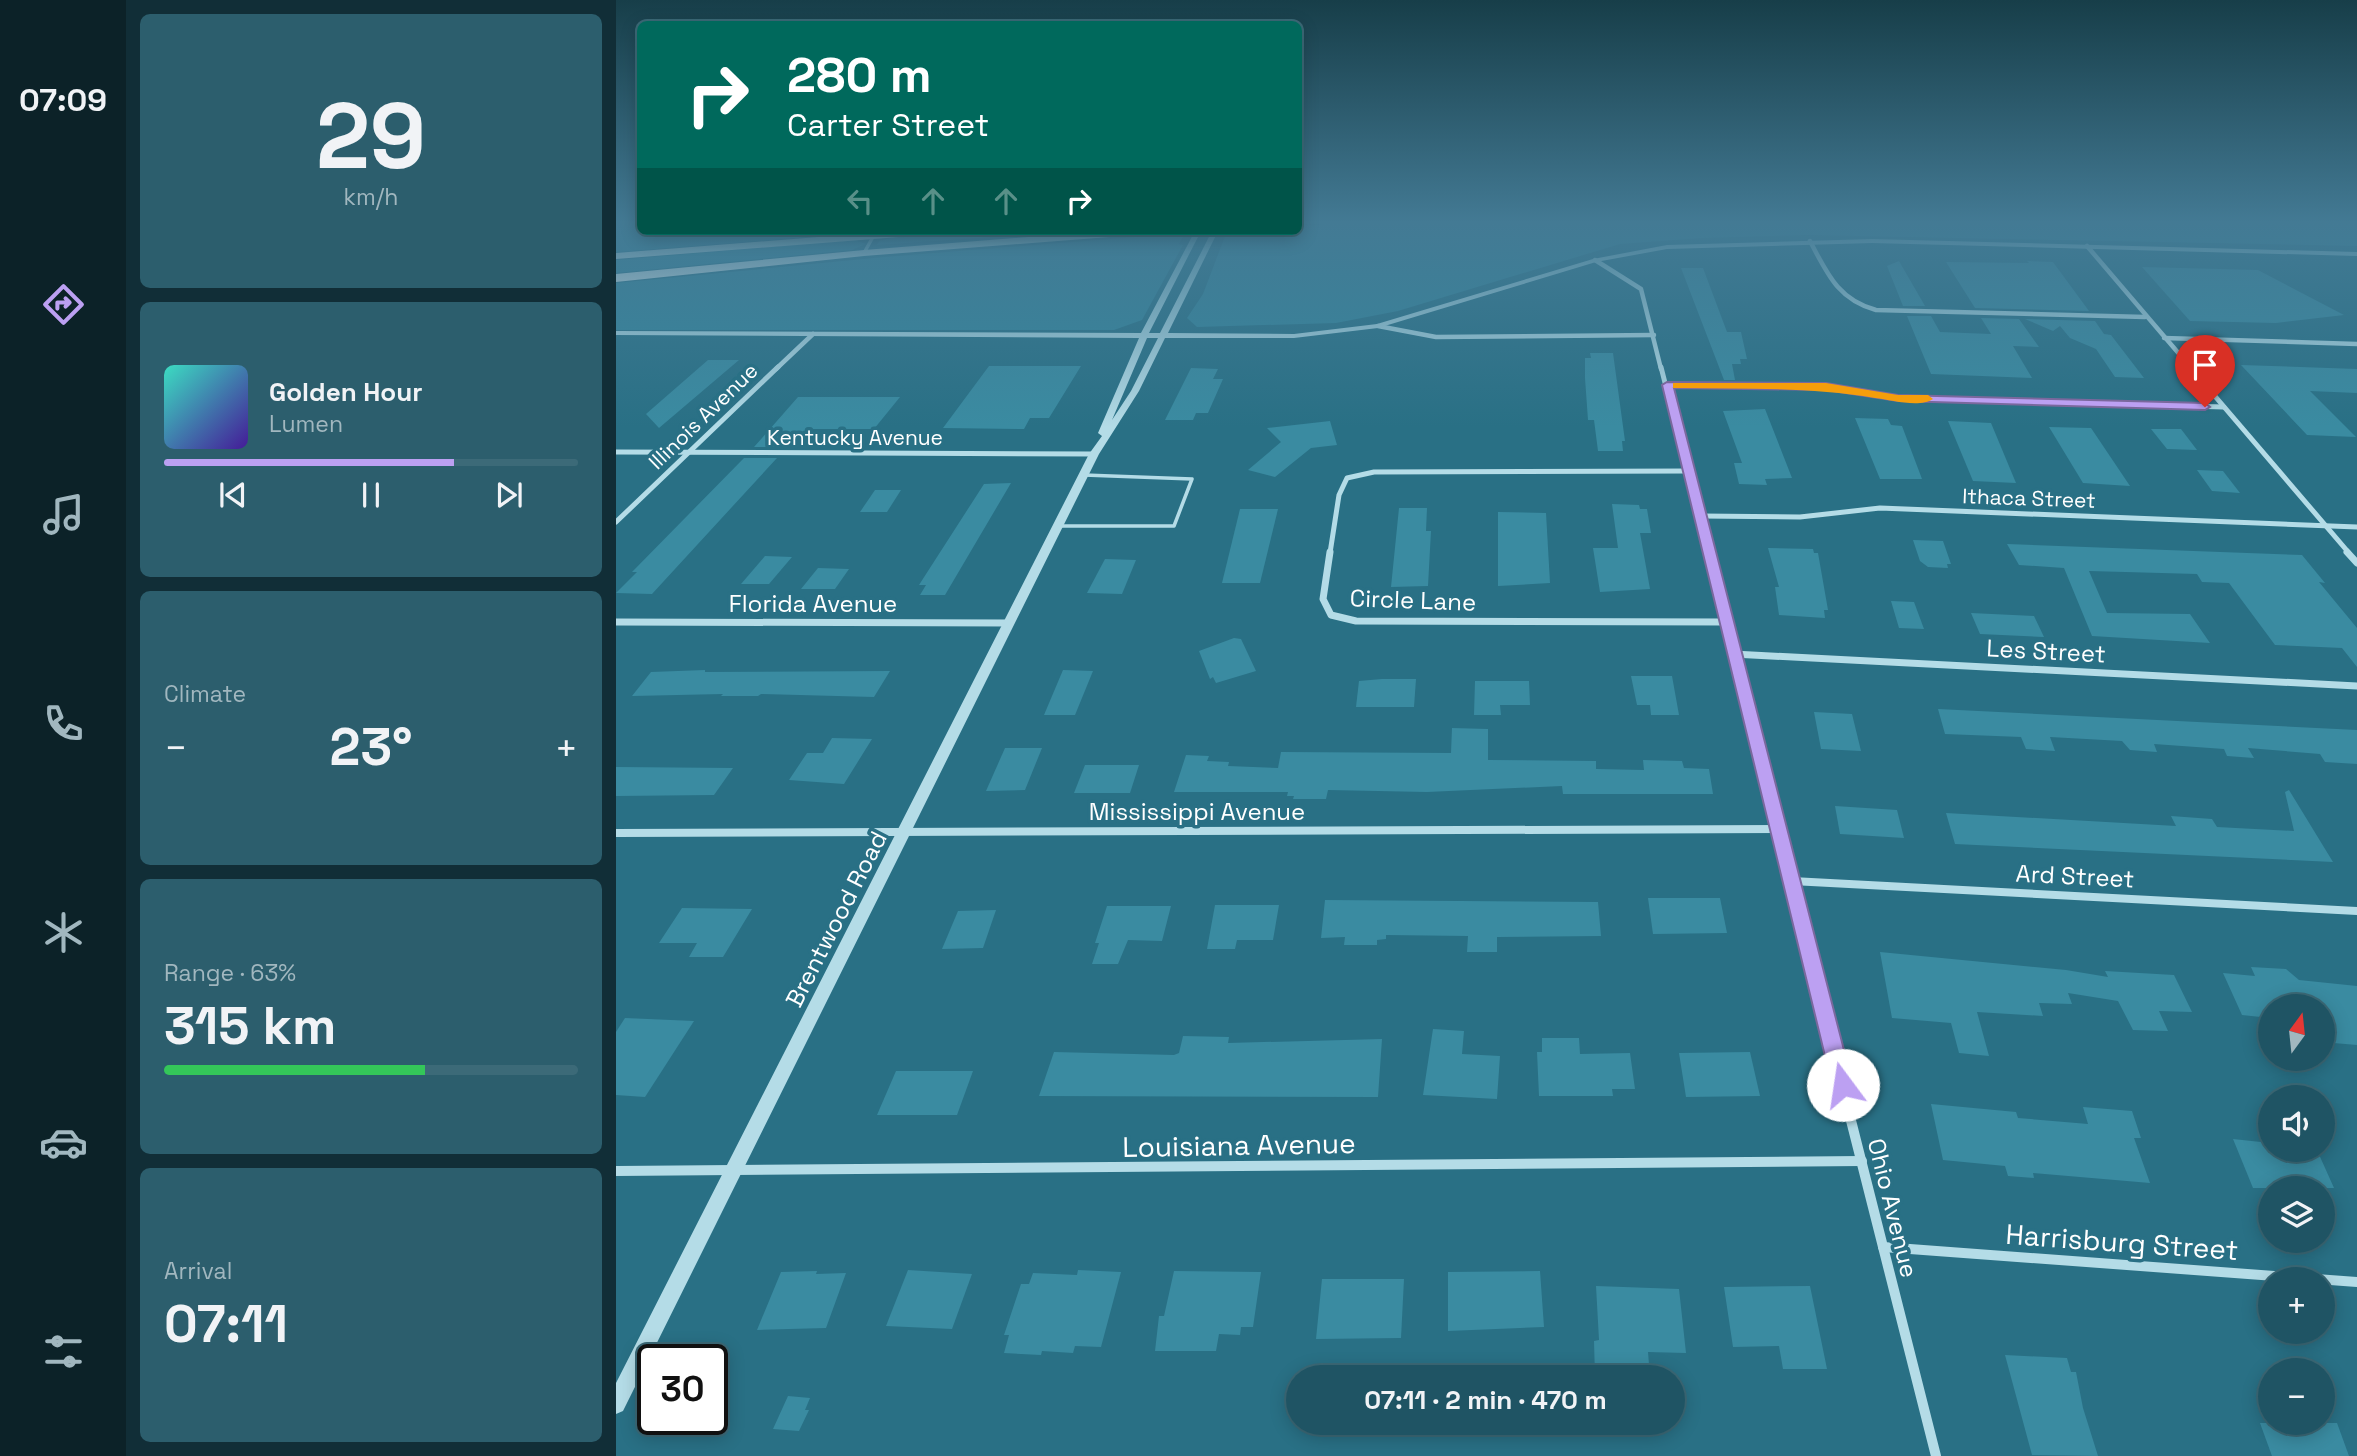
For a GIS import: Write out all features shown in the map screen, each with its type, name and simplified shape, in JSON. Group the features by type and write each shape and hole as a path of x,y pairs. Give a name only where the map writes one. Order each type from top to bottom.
{"street":[{"name":"Brentwood Road","path":"616,1404 1059,526 1094,454 1112,404 1167,291"},
{"name":"Brentwood Road","path":"1094,454 1135,391 1184,291"},
{"path":"616,333 1294,336 1378,327 1495,291"},
{"name":"Ohio Avenue","path":"1642,291 1701,516 1733,654 1936,1456"},
{"path":"1838,291 1843,299 1855,306 1876,310 2146,317"},
{"path":"2124,291 2357,563"},
{"path":"1378,327 1436,337 1654,335"},
{"name":"Illinois Avenue","path":"616,522 813,334"},
{"path":"2164,338 2357,344"},
{"path":"1667,385 1826,386 1898,398 2224,407"},
{"name":"Kentucky Avenue","path":"616,452 1094,454"},
{"name":"Circle Lane","path":"1689,471 1374,472 1347,478 1339,495 1323,599 1331,615 1356,621 1726,622"},
{"name":"Ithaca Street","path":"1701,516 1800,517 1880,508 2357,527"},
{"name":"Florida Avenue","path":"616,622 1010,623"},
{"name":"Les Street","path":"1733,654 2357,686"},
{"name":"Mississippi Avenue","path":"616,833 1779,830"},
{"name":"Ard Street","path":"1792,881 2357,911"},
{"name":"Louisiana Avenue","path":"616,1171 1861,1161"},
{"name":"Harrisburg Street","path":"1883,1247 2357,1282"}],"lane":[{"path":"1059,526 1174,526 1192,480 1189,477 1084,475"}],"shaded area":[{"path":"616,291 1158,291 1142,320 1114,330 616,330"},
{"path":"1204,291 1464,291 1398,311 1336,323 1197,327 1187,318"}],"building":[{"path":"1690,291 1712,291 1727,332 1741,332 1747,359 1740,359 1741,364 1732,364 1735,380 1724,380"},
{"path":"1897,291 1916,291 1925,306 1903,306"},
{"path":"1964,291 2074,291 2089,311 1975,308"},
{"path":"2163,291 2298,291 2344,315 2276,323 2190,321"},
{"path":"1907,316 1931,316 1940,332 1991,334 1981,318 2019,319 2039,347 2013,346 2032,378 1931,374"},
{"path":"2025,319 2095,321 2104,334 2111,335 2144,378 2115,377 2096,349 2070,338 2060,326 2053,331"},
{"path":"1590,353 1613,353 1625,441 1622,441 1623,451 1598,451 1594,420 1588,420 1585,358 1591,358"},
{"path":"708,360 739,360 659,428 646,414"},
{"path":"2241,365 2357,369 2357,393 2310,391 2356,437 2307,435"},
{"path":"989,366 1081,366 1049,418 1030,418 1024,429 943,428"},
{"path":"1191,368 1218,369 1213,379 1223,379 1208,413 1196,413 1193,420 1165,420"},
{"path":"798,397 900,397 874,429 810,429 787,447 754,447"},
{"path":"1765,409 1792,478 1765,479 1767,485 1739,484 1734,463 1742,463 1723,411"},
{"path":"1855,418 1888,419 1891,425 1902,426 1922,479 1880,479"},
{"path":"1330,421 1337,445 1311,448 1275,477 1248,470 1281,442 1267,428"},
{"path":"1948,421 1991,423 2016,483 1973,481"},
{"path":"2049,427 2091,428 2130,486 2083,483"},
{"path":"2151,429 2181,429 2197,450 2167,449"},
{"path":"744,458 777,458 652,594 616,593 637,572 632,572"},
{"path":"2197,470 2223,471 2240,493 2212,491"},
{"path":"1011,483 945,595 920,595 926,585 919,585 984,484"},
{"path":"875,490 901,490 887,512 860,512"},
{"path":"1612,504 1639,505 1640,509 1647,509 1651,533 1640,533 1650,589 1600,592 1593,548 1618,548"},
{"path":"1399,508 1427,508 1426,531 1431,531 1428,586 1391,587"},
{"path":"1240,509 1278,509 1260,583 1222,583"},
{"path":"1498,512 1546,513 1550,583 1498,586"},
{"path":"1913,540 1943,541 1951,564 1947,564 1948,568 1928,567 1920,561"},
{"path":"2007,544 2302,555 2325,583 2319,582 2357,628 2357,667 2342,648 2275,645 2229,583 2202,582 2197,574 2089,571 2107,613 2190,614 2210,643 2092,636 2064,568 2019,565"},
{"path":"1768,548 1813,549 1814,553 1818,553 1828,610 1824,610 1825,618 1779,615 1775,587 1779,587"},
{"path":"765,556 792,557 769,584 741,584"},
{"path":"1105,559 1136,560 1122,594 1087,593"},
{"path":"818,568 849,569 835,589 801,589"},
{"path":"1891,601 1914,602 1924,629 1899,628"},
{"path":"1971,613 2034,616 2044,637 1980,634"},
{"path":"1234,638 1241,639 1256,671 1216,683 1213,677 1210,679 1199,651"},
{"path":"1063,670 1093,671 1075,715 1044,715"},
{"path":"890,671 874,697 761,694 632,696 651,672"},
{"path":"1631,676 1672,676 1679,715 1651,715 1650,705 1637,705"},
{"path":"1416,679 1414,707 1356,707 1359,681"},
{"path":"1475,681 1529,681 1530,705 1500,705 1501,715 1474,715"},
{"path":"1938,709 2357,730 2357,764 2325,762 2320,754 2248,748 2254,758 2227,756 2224,749 2154,744 2157,752 2130,750 2122,741 2050,737 2055,751 2026,749 2021,737 1945,734"},
{"path":"1814,712 1852,714 1861,751 1821,749"},
{"path":"1452,728 1488,729 1488,760 1596,761 1596,769 1644,770 1643,760 1682,761 1684,768 1709,769 1713,794 1563,794 1562,786 1427,792 1328,790 1326,799 1293,799 1294,796 1287,796 1288,792 1174,792 1186,755 1209,756 1207,761 1229,762 1228,766 1278,768 1281,752 1451,753"},
{"path":"832,738 872,739 844,784 789,780 807,753 823,753"},
{"path":"1005,748 1042,748 1025,790 986,791"},
{"path":"1085,765 1139,765 1130,793 1074,793"},
{"path":"616,767 733,768 714,795 616,796"},
{"path":"2289,790 2333,862 1955,844 1946,813 2176,826 2171,816 2212,819 2217,827 2294,831 2285,792"},
{"path":"1835,806 1897,810 1904,838 1840,834"},
{"path":"1648,898 1720,898 1727,933 1653,934"},
{"path":"1325,900 1598,902 1601,936 1497,937 1497,952 1467,952 1468,936 1386,935 1386,939 1377,940 1377,945 1344,945 1345,937 1321,938"},
{"path":"1215,905 1279,905 1273,940 1237,940 1235,949 1207,949"},
{"path":"1107,906 1171,906 1162,941 1128,940 1118,964 1092,964 1099,943 1095,943"},
{"path":"682,908 752,909 723,957 689,957 697,943 659,943"},
{"path":"996,910 983,948 942,949 958,911"},
{"path":"1880,952 2066,970 2108,977 2105,971 2174,975 2192,1012 2159,1011 2168,1031 2133,1030 2118,1001 2068,993 2072,1004 2039,1003 2043,1016 1977,1012 1989,1056 1959,1053 1951,1023 1892,1018"},
{"path":"2251,967 2286,969 2299,980 2357,986 2357,1045 2335,1043 2335,994 2258,994 2258,1017 2242,1015 2223,973 2255,976"},
{"path":"625,1018 694,1021 645,1097 616,1095 616,1032"},
{"path":"1433,1029 1464,1031 1462,1054 1500,1056 1497,1099 1423,1095"},
{"path":"1183,1036 1229,1037 1228,1043 1382,1039 1378,1097 1039,1096 1054,1052 1174,1055 1179,1053"},
{"path":"1542,1038 1579,1038 1580,1054 1630,1053 1635,1089 1612,1089 1613,1096 1539,1096 1537,1052 1542,1052"},
{"path":"1750,1052 1760,1096 1686,1097 1679,1053"},
{"path":"896,1071 973,1071 957,1115 877,1115"},
{"path":"1931,1104 2016,1112 2018,1118 2088,1124 2083,1107 2132,1111 2141,1138 2134,1138 2150,1183 2033,1173 2034,1178 2008,1176 2005,1166 1943,1160"},
{"path":"2233,1139 2258,1142 2258,1162 2322,1162 2329,1176 2258,1176 2258,1188 2253,1188"},
{"path":"908,1270 972,1274 952,1329 886,1326"},
{"path":"1078,1270 1121,1272 1101,1347 1075,1346 1073,1353 1042,1351 1041,1355 1004,1353 1009,1335 1004,1335 1021,1284 1029,1284 1033,1273 1077,1275"},
{"path":"817,1271 816,1274 846,1273 826,1328 757,1330 781,1272"},
{"path":"1174,1271 1261,1272 1253,1327 1241,1327 1240,1335 1219,1334 1216,1351 1155,1351 1159,1316 1164,1316"},
{"path":"1540,1271 1544,1327 1448,1331 1448,1272"},
{"path":"1322,1279 1404,1279 1401,1338 1316,1339"},
{"path":"1596,1286 1679,1289 1686,1353 1648,1352 1649,1365 1595,1365 1594,1341 1599,1340"},
{"path":"1810,1286 1827,1369 1783,1369 1779,1346 1733,1347 1724,1287"},
{"path":"2005,1355 2067,1358 2071,1372 2076,1372 2083,1408 2098,1456 2032,1455"},
{"path":"788,1396 810,1398 805,1410 809,1410 799,1431 773,1429"},
{"path":"2337,1423 2349,1456 2272,1456 2264,1435 2335,1435"}],"slow traffic":[{"path":"1677,385 1826,386 1898,398 1928,399"}],"route":[{"path":"1843,1085 1667,385 1826,386 1898,398 2205,407"}]}
